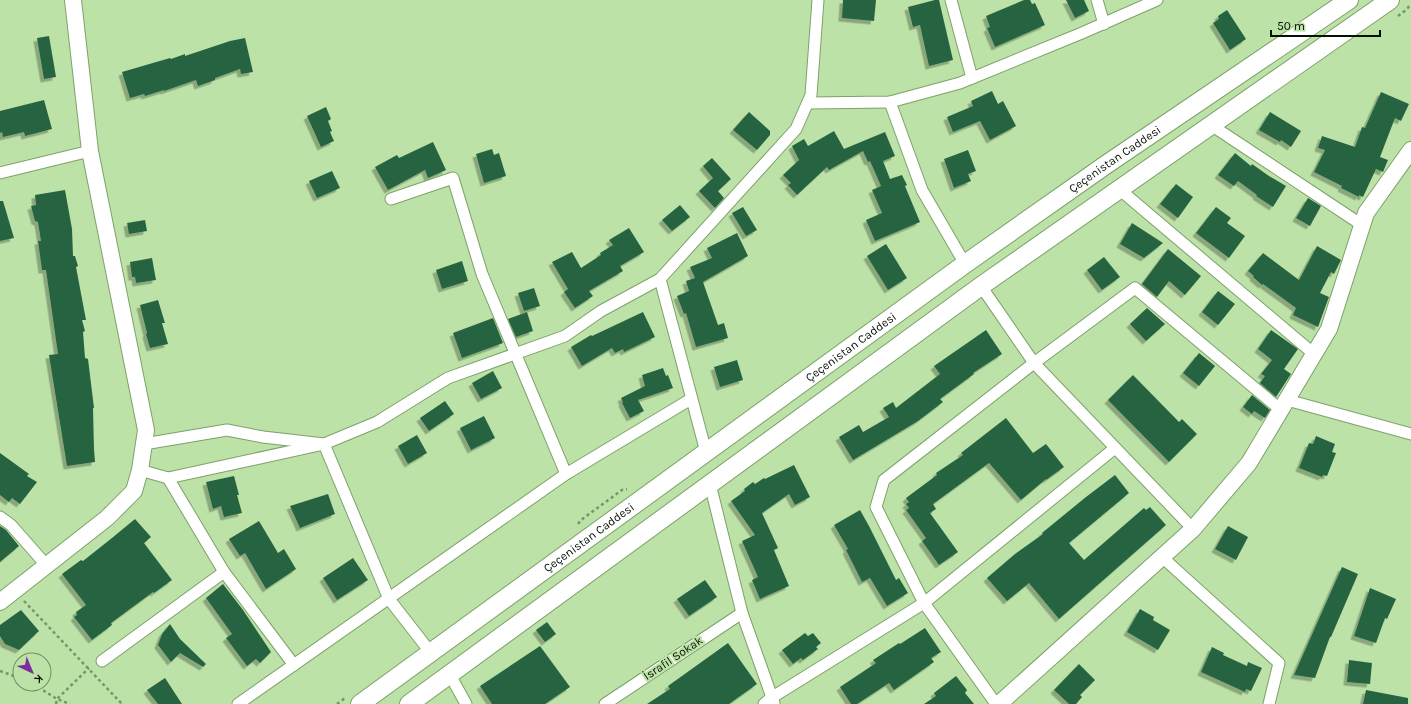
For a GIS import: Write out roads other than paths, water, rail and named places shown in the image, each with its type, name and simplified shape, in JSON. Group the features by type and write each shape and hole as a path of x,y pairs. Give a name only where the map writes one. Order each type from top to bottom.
{"main road":[{"name":"Çeçenistan Caddesi","path":"360,704 965,264 1107,164 1348,0"},
{"path":"409,704 981,286 1390,0"}],"street":[{"path":"0,602 106,518 134,491 140,470 146,430 90,151 73,0"},
{"path":"140,470 168,478 324,444 377,422 448,378 565,336 601,311 660,279 796,129 811,95 818,0"},
{"path":"951,0 972,78"},
{"path":"1096,0 1104,24"},
{"path":"808,103 890,102 960,83 1104,24 1156,0"},
{"path":"890,102 922,190 965,264"},
{"path":"1211,125 1362,225"},
{"path":"1411,150 1366,214 1329,329 1284,405 1249,463 1193,529 1003,703 924,603 876,507 884,480 1034,363 1135,288 1284,405 1411,434"},
{"path":"0,173 90,151"},
{"path":"391,199 453,178 482,274 566,474"},
{"path":"1119,189 1314,354"},
{"path":"660,279 706,452"},
{"path":"981,286 1034,363 1193,529"},
{"path":"238,704 566,474 691,399"},
{"path":"144,444 227,430 263,437 324,444"},
{"path":"324,444 389,599 431,653"},
{"path":"710,484 742,613 770,702 924,603 1115,448"},
{"path":"168,478 224,572 294,665"},
{"path":"0,517 11,525 47,566"},
{"path":"1162,556 1279,663 1269,704"},
{"path":"102,661 224,572"},
{"name":"İsrafil Sokak","path":"605,704 742,613"},
{"path":"450,675 466,704"}]}
